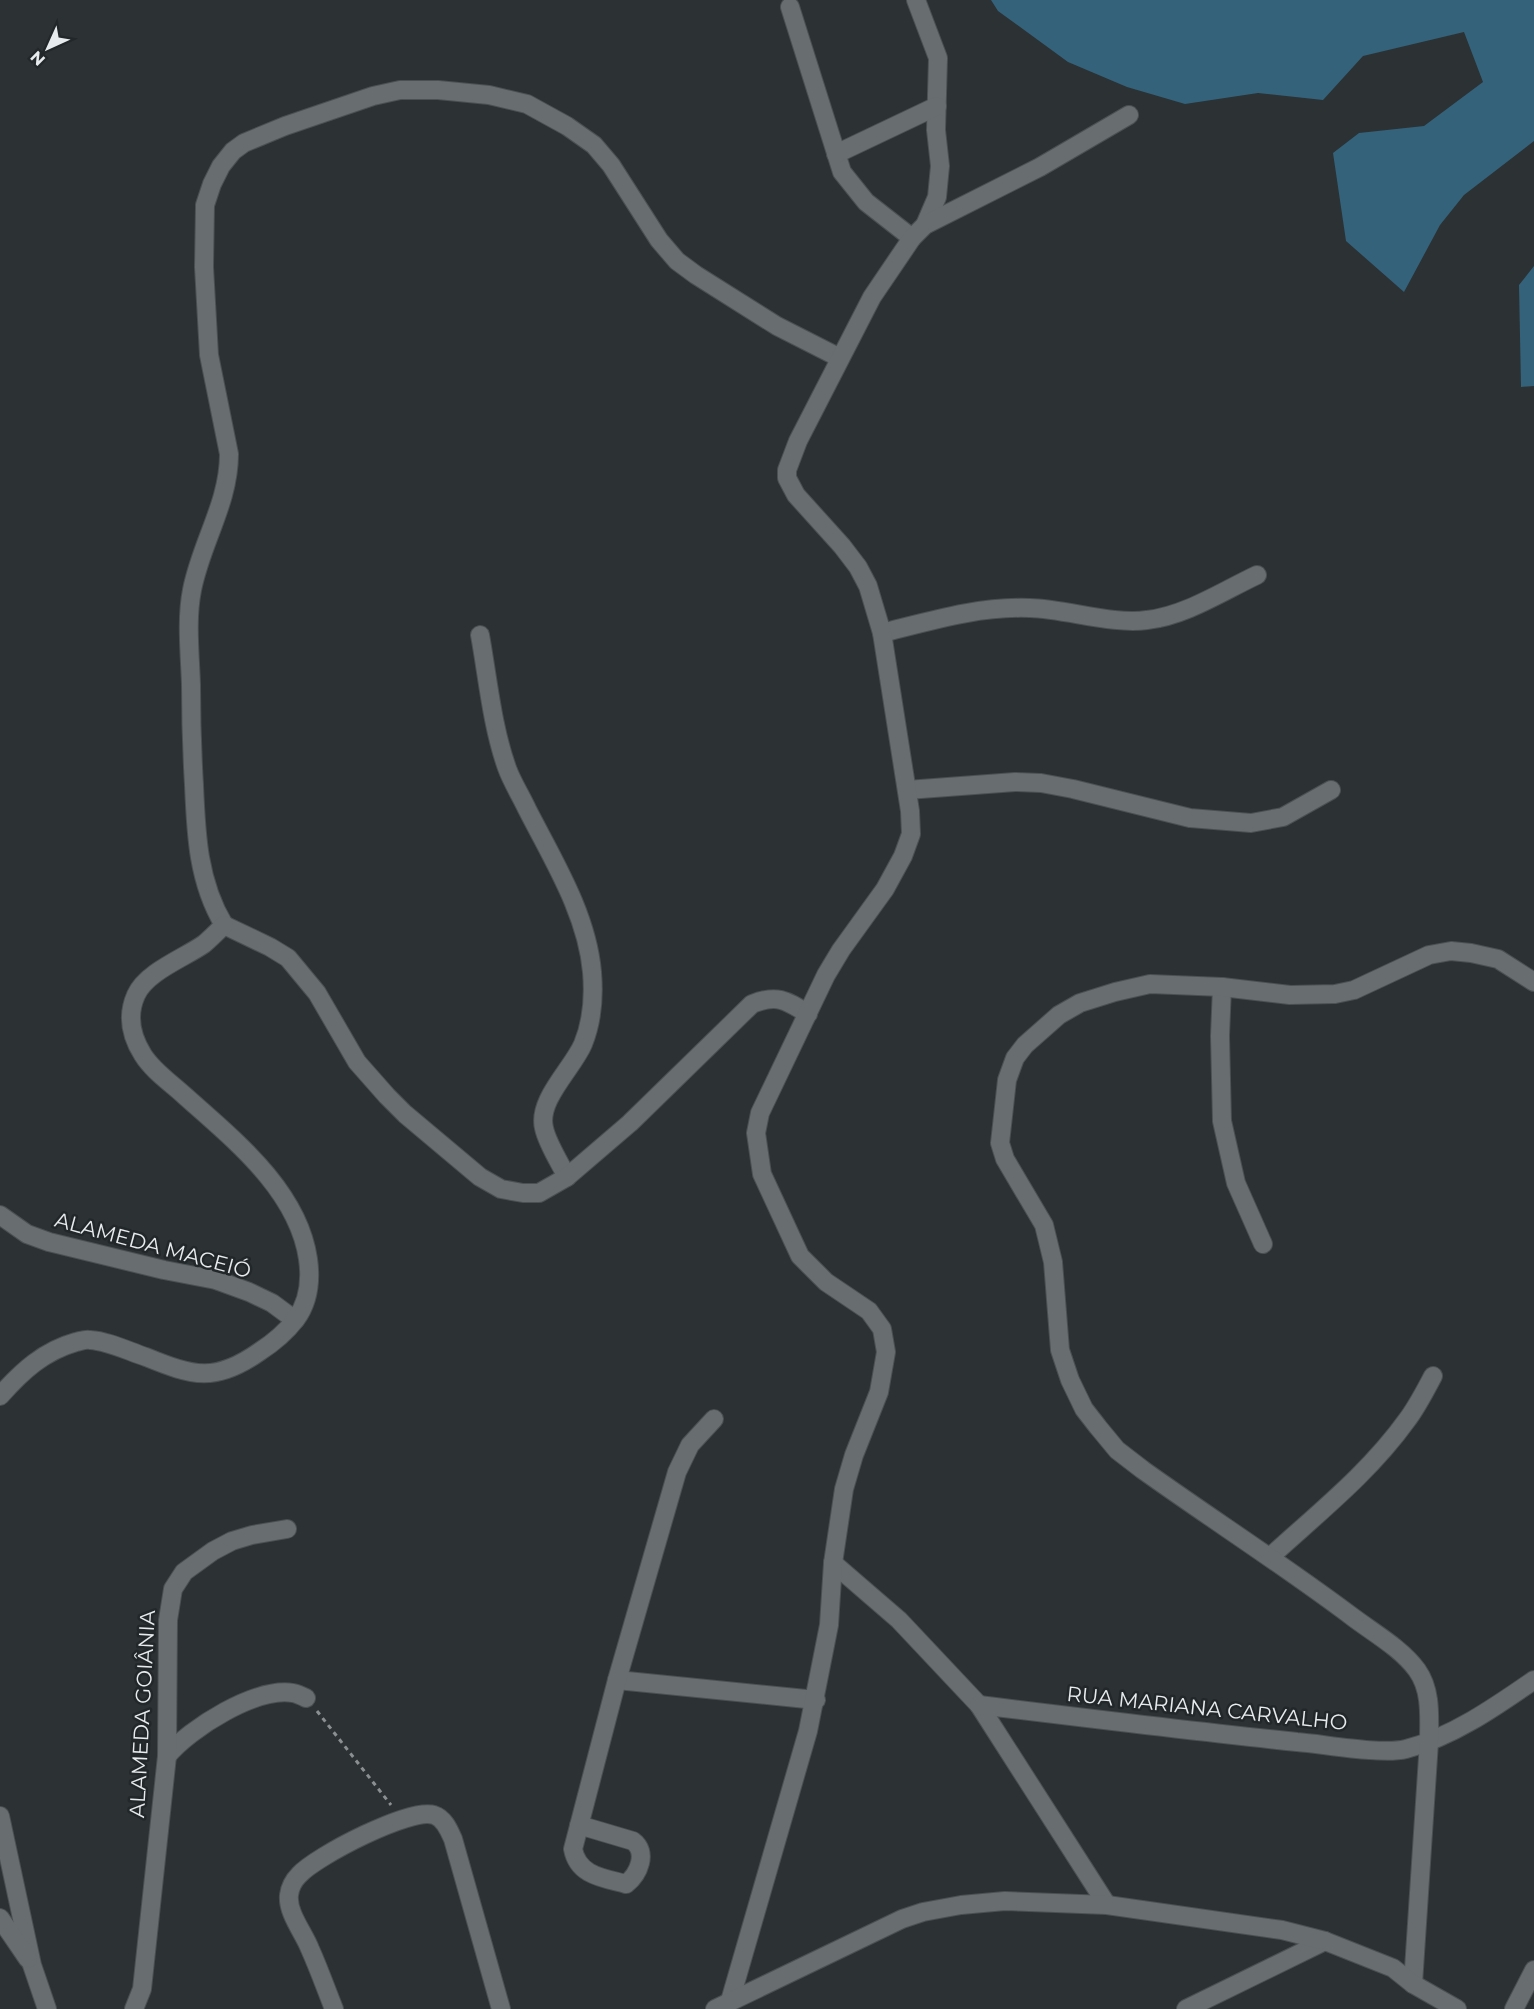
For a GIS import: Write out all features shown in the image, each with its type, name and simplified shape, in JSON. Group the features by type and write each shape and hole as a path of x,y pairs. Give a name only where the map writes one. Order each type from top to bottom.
{"street":[{"path":"723,2005 816,1700 829,1625 833,1563 844,1489 854,1455 879,1392 885,1358 886,1340 882,1329 869,1311 826,1282 800,1256 762,1174 756,1133 760,1113 826,975 885,889 903,856 911,834 907,790 882,633 868,586 858,567 842,546 795,495 787,470 798,441 872,297 919,232 937,197 940,166 936,130 938,57 916,0"},
{"path":"790,7 842,172 866,202 919,232"},
{"path":"808,1014 786,1000 773,998 752,1004 630,1123 567,1178 539,1192 523,1193 501,1189 480,1177 405,1114 357,1062 317,993 288,958 224,925 213,908 202,869 196,831 191,736 190,612 194,581 222,503 229,467 229,454 210,355 204,267 205,205 221,166 233,151 244,143 285,126 373,96 400,90 438,90 489,95 527,104 567,126 594,145 629,190 659,240 677,261 777,326 840,358"},
{"path":"836,154 937,106"},
{"path":"919,232 1040,168 1129,115"},
{"path":"882,633 988,609 1030,608 1128,621 1148,620 1184,610 1257,575"},
{"path":"480,635 498,736 508,770 570,895 588,943 592,973 592,1000 583,1043 546,1105 543,1119 543,1128 567,1178"},
{"path":"907,790 1005,783 1041,783 1190,818 1251,823 1283,817 1331,790"},
{"path":"0,1396 32,1363 68,1345 88,1339 128,1350 190,1373 225,1372 274,1342 296,1320 306,1300 310,1283 307,1248 286,1203 244,1151 144,1056 132,1030 132,1006 137,993 146,982 204,944 224,925"},
{"path":"1413,1984 1429,1742 1429,1705 1418,1671 1404,1656 1270,1557 1117,1450 1084,1409 1070,1380 1060,1350 1053,1262 1044,1225 1005,1159 1000,1143 1007,1080 1015,1058 1025,1045 1059,1015 1080,1003 1150,984 1222,987 1290,995 1335,994 1354,990 1429,955 1451,951 1498,959 1534,982"},
{"path":"1222,987 1220,1036 1222,1121 1236,1183 1263,1244"},
{"name":"ALAMEDA MACEIÓ","path":"0,1215 27,1234 49,1242 216,1280 272,1303 296,1320"},
{"path":"1270,1557 1331,1504 1382,1451 1408,1420 1433,1376"},
{"path":"579,1825 676,1472 690,1445 714,1419"},
{"name":"ALAMEDA GOIÂNIA","path":"135,2009 142,1989 167,1756 170,1599 176,1582 199,1560 232,1541 286,1529"},
{"path":"833,1563 898,1620 979,1705 1107,1905"},
{"path":"617,1680 816,1700"},
{"name":"RUA MARIANA CARVALHO","path":"979,1705 1199,1732 1383,1750 1403,1749 1429,1742 1475,1717 1534,1680"},
{"path":"167,1756 177,1743 197,1727 249,1701 283,1693 294,1693 306,1698"},
{"path":"334,2009 310,1948 291,1910 290,1890 299,1874 332,1850 401,1819 425,1813 440,1817 453,1839 501,2009"},
{"path":"0,1816 32,1965 47,2009"},
{"path":"723,2005 885,1927 923,1912 961,1905 1005,1901 1107,1905 1282,1930 1325,1941 1393,1968 1413,1984 1457,2009"},
{"path":"0,1918 32,1965"},
{"path":"1186,2009 1325,1941"},
{"path":"1514,2009 1534,1970"}],"path":[{"path":"306,1698 401,1819"}],"shaded area":[{"path":"991,0 1534,0 1534,141 1464,195 1440,225 1404,292 1346,241 1333,153 1359,133 1424,126 1483,82 1464,32 1363,56 1323,100 1258,93 1185,104 1127,87 1068,62 998,11"},
{"path":"1534,266 1534,386 1521,387 1519,285"}]}
